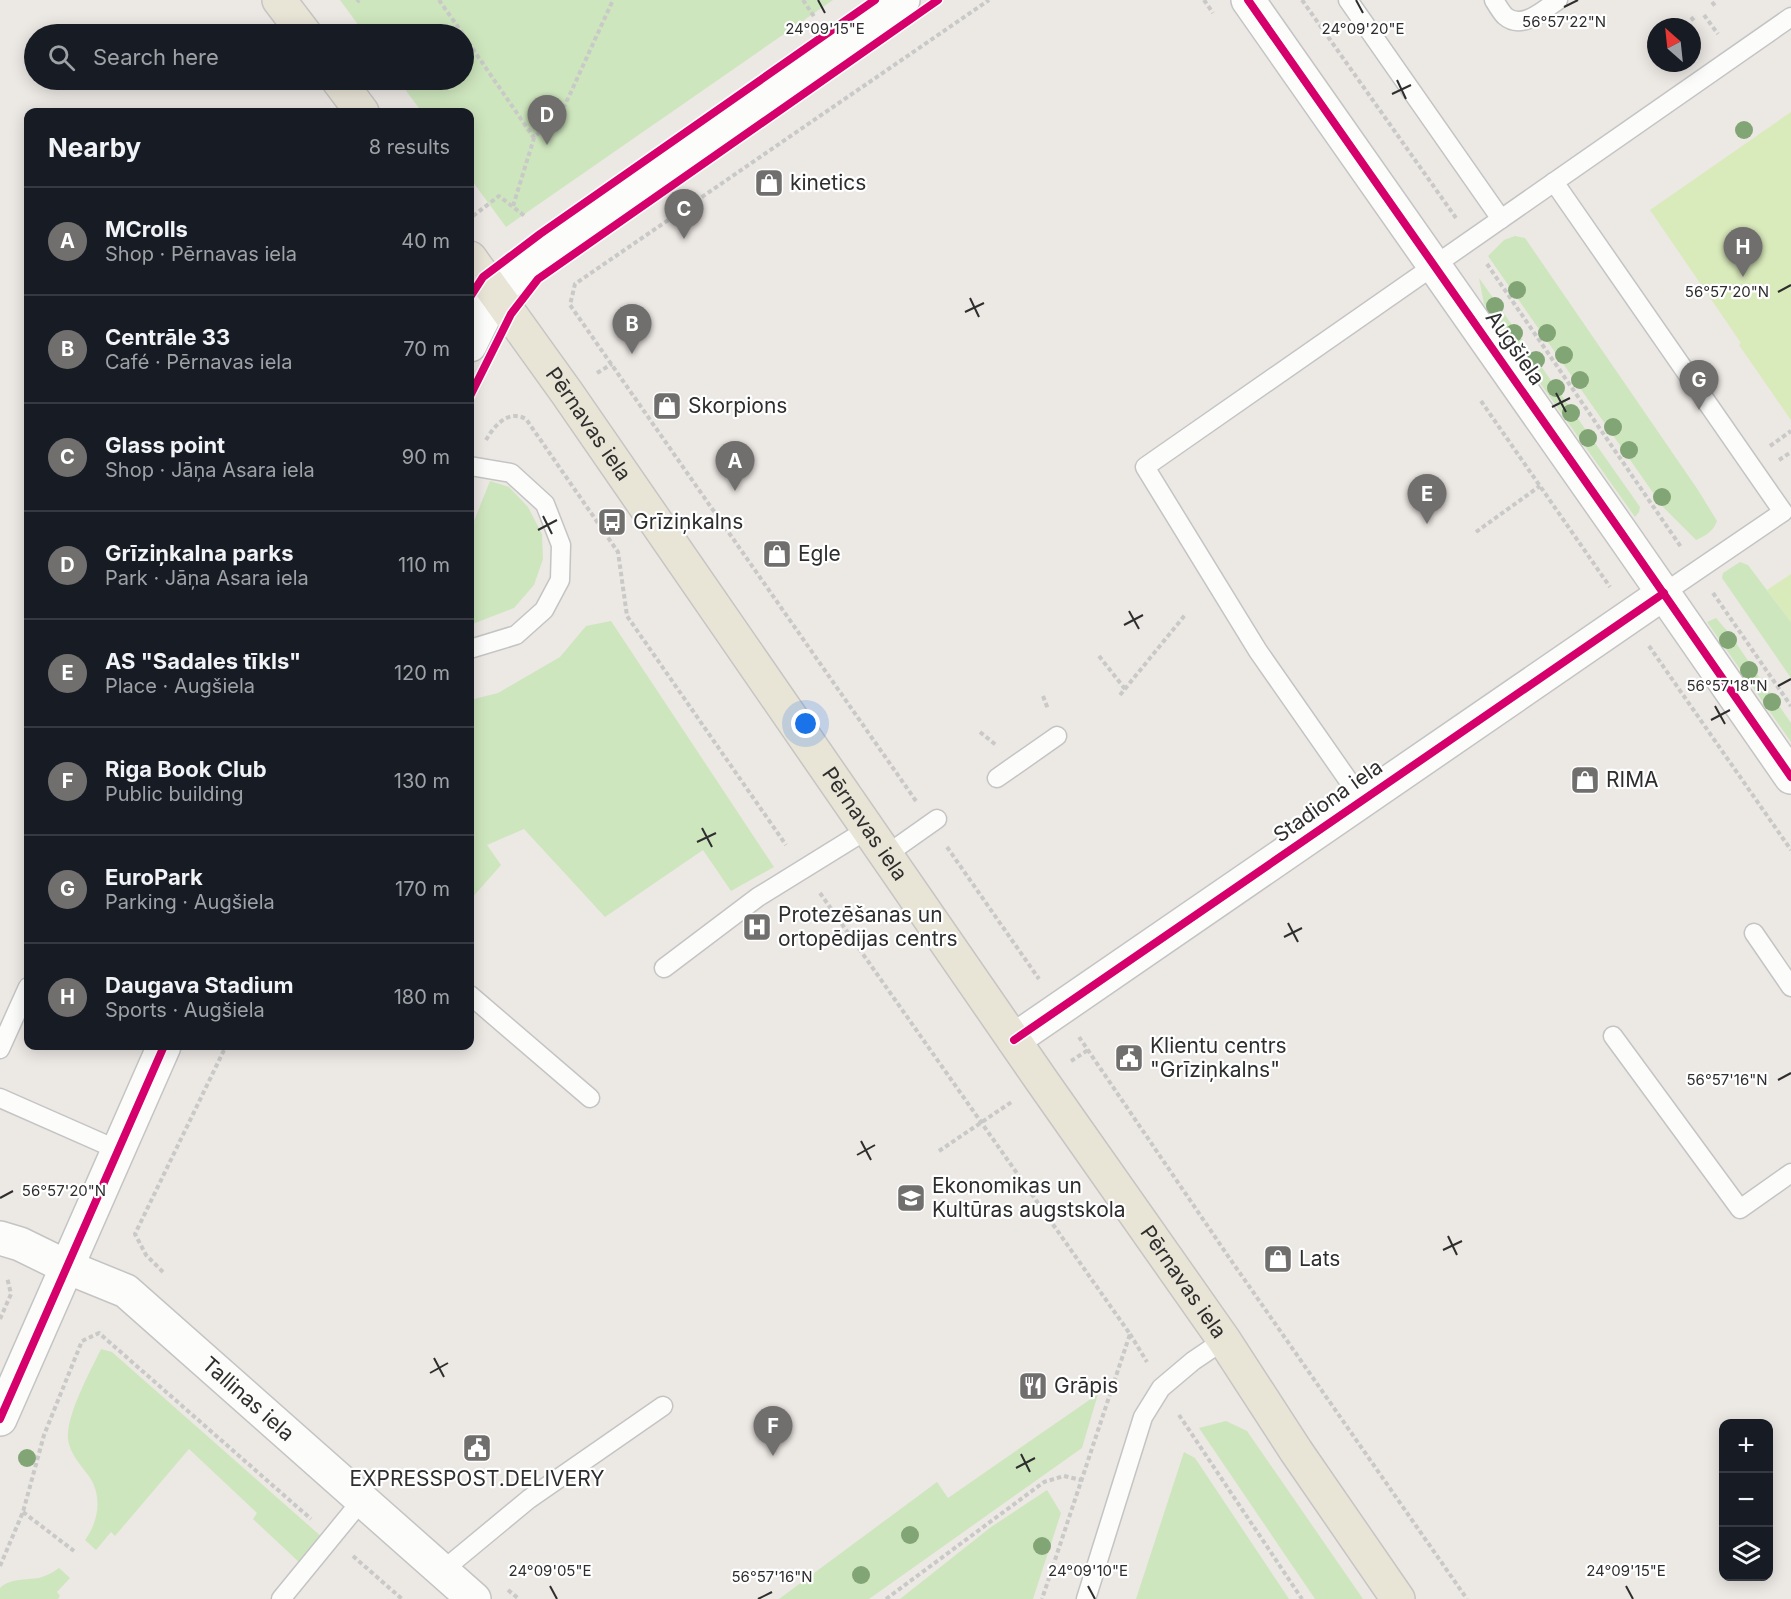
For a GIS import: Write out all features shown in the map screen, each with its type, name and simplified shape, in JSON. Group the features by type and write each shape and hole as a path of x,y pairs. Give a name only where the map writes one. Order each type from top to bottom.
{"main road":[{"path":"279,0 297,24"},
{"path":"346,90 359,108"},
{"name":"Pērnavas iela","path":"474,264 567,393 1224,1340 1398,1599"}],"street":[{"path":"474,337 495,294 549,245 903,0"},
{"name":"Augšiela","path":"1248,0 1791,777"},
{"name":"Stadiona iela","path":"1014,1040 1664,593"},
{"path":"0,1419 162,1050"},
{"name":"Tallinas iela","path":"0,1238 20,1244 67,1267 126,1291 474,1599"}],"lane":[{"path":"1348,0 1501,219"},
{"path":"1494,0 1505,16 1511,20 1521,21 1531,19 1558,0"},
{"path":"1362,800 1258,651 1145,467 1791,17"},
{"path":"1554,182 1783,512 1664,593"},
{"path":"474,467 511,473 545,504 561,546 560,580 544,610 516,635 474,648"},
{"path":"997,778 1057,736"},
{"path":"663,968 758,897 803,869 934,821"},
{"path":"1754,933 1791,987"},
{"path":"0,1049 24,996"},
{"path":"474,998 590,1098"},
{"path":"1613,1036 1740,1209 1791,1173"},
{"path":"0,1098 118,1150"},
{"path":"1086,1599 1143,1417 1161,1388 1193,1361 1224,1340"},
{"path":"442,1571 529,1499 663,1406"},
{"path":"281,1599 363,1500"}],"path":[{"path":"439,0 455,24"},
{"path":"513,206 534,138 565,105 613,0"},
{"path":"803,0 820,26"},
{"path":"989,0 575,284 570,305 934,821 1234,1266 1467,1599"},
{"path":"1302,0 1471,240 1791,706"},
{"path":"1712,2 1716,7"},
{"path":"474,51 534,138"},
{"path":"474,215 499,196 527,218"},
{"path":"592,377 612,364"},
{"path":"526,419 618,552 627,616 1130,1334 1161,1388 1302,1599"},
{"path":"1476,532 1540,486"},
{"path":"1120,694 1185,615"},
{"path":"1629,616 1791,850"},
{"path":"1099,656 1125,689"},
{"path":"146,1255 135,1234 224,1050"},
{"path":"0,1319 11,1294 7,1277"},
{"path":"0,1566 23,1512 44,1435 82,1341 99,1333 402,1599"},
{"path":"1042,1599 1130,1334"},
{"path":"886,1599 893,1597 1044,1482 1064,1476 1081,1480"},
{"path":"23,1512 74,1551"}],"green space":[{"path":"340,0 833,0 506,227 474,183 474,108 419,108 406,90 474,90 474,24 358,24"},
{"path":"1791,112 1791,420 1650,210"},
{"path":"1515,236 1525,238 1698,490 1717,521 1706,535 1696,540 1663,507 1488,256 1504,240"},
{"path":"1479,278 1640,507 1635,517 1484,304"},
{"path":"490,481 509,487 528,507 542,534 543,559 534,585 514,608 474,623 474,521"},
{"path":"1740,562 1748,565 1791,622 1791,678 1722,578 1723,573"},
{"path":"1791,574 1791,622 1767,590"},
{"path":"1716,618 1729,633 1791,723 1791,742 1707,622"},
{"path":"611,621 774,867 731,891 703,850 605,917 524,829 487,845 501,865 474,895 474,699 498,693 560,657 586,626"},
{"path":"101,1349 112,1352 323,1538 301,1564 253,1519 257,1513 189,1449 115,1536 111,1532 96,1550 85,1540 96,1516 96,1491 71,1449 68,1429 80,1394"},
{"path":"1098,1394 1082,1448 869,1599 779,1599 937,1482 948,1498"},
{"path":"1226,1421 1247,1431 1363,1599 1315,1599 1199,1428"},
{"path":"1184,1452 1195,1458 1289,1599 1136,1599"},
{"path":"1047,1490 1061,1513 1033,1599 900,1599 991,1527"},
{"path":"59,1568 70,1578 57,1592 60,1596 58,1599 0,1599 0,1588 9,1582 42,1577"}],"cycle path":[{"path":"474,291 483,277 540,234 875,0"},
{"path":"474,388 511,314 538,279 938,0"},
{"path":"1248,0 1791,777"},
{"path":"1014,1040 1664,593"},
{"path":"0,1419 162,1050"}],"place":[{"name":"Grīziņkalna parks","path":"547,145"},
{"name":"kinetics","path":"769,183"},
{"name":"Glass point","path":"684,239"},
{"name":"Daugava Stadium","path":"1743,277"},
{"name":"Centrāle 33","path":"632,354"},
{"name":"Skorpions","path":"667,406"},
{"name":"EuroPark","path":"1699,410"},
{"name":"MCrolls","path":"735,491"},
{"name":"Grīziņkalns","path":"612,522"},
{"name":"AS \"Sadales tīkls\"","path":"1427,524"},
{"name":"Egle","path":"777,554"},
{"name":"RIMA","path":"1585,780"},
{"name":"Protezēšanas un ortopēdijas centrs","path":"757,927"},
{"name":"Klientu centrs \"Grīziņkalns\"","path":"1129,1058"},
{"name":"Ekonomikas un Kultūras augstskola","path":"911,1198"},
{"name":"Lats","path":"1278,1259"},
{"name":"Grāpis","path":"1033,1386"},
{"name":"EXPRESSPOST.DELIVERY","path":"477,1448"},
{"name":"Riga Book Club","path":"773,1456"}]}
